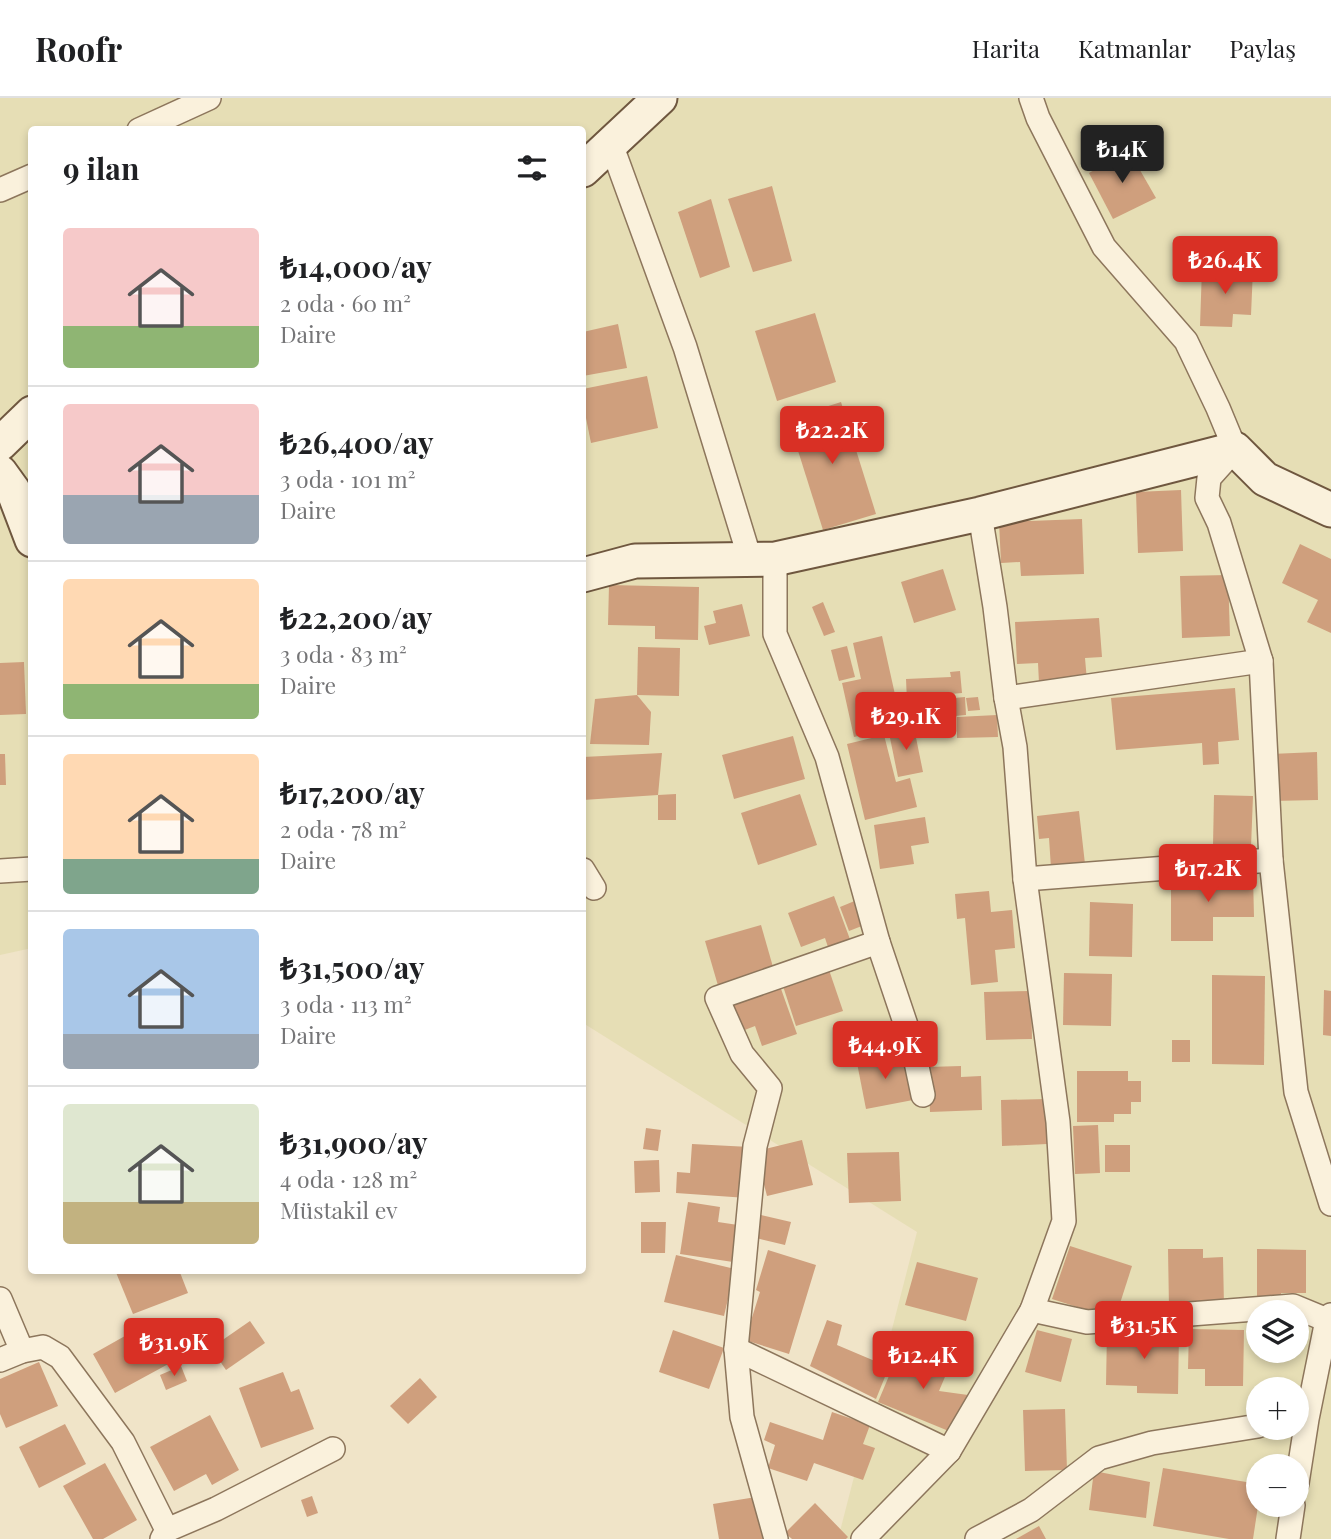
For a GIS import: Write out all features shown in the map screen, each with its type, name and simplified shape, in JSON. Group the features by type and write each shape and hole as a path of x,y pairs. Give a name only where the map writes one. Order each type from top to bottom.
{"main road":[{"path":"586,167 660,98"},
{"path":"0,444 28,417"},
{"path":"586,574 635,561 762,559 980,514 1234,449 1265,479 1331,510"},
{"path":"0,472 13,490 28,529"}],"street":[{"path":"148,126 209,98"},
{"path":"1031,98 1038,118 1104,247 1186,341 1234,449 1209,478 1207,498 1219,523 1261,661 1271,860 1296,1092 1331,1204"},
{"path":"611,144 762,559 775,634 827,757 878,942 912,1043 923,1095"},
{"path":"0,190 28,178"},
{"path":"863,1539 949,1451 1032,1310 1064,1222 1058,1122 1025,879 1015,747 980,514"},
{"path":"1006,698 1261,661"},
{"path":"1025,879 1271,860"},
{"path":"0,871 28,869"},
{"path":"776,1539 742,1417 736,1349 755,1146 770,1088 742,1054 718,998 878,942"},
{"path":"0,1299 22,1351"},
{"path":"1032,1310 1087,1322 1293,1306 1329,1317 1309,1393"},
{"path":"0,1360 22,1351 43,1347 60,1357 123,1442 165,1535 333,1449"},
{"path":"736,1349 949,1451"},
{"path":"977,1539 1031,1510 1099,1458 1152,1443 1246,1428"},
{"path":"1288,1539 1291,1517"}],"shaded area":[{"path":"0,98 1331,98 1331,1539 838,1539 917,1232 586,1025 586,126 28,126 28,949 0,955"}],"building":[{"path":"1129,151 1156,198 1113,219 1089,173"},
{"path":"772,186 792,261 753,272 728,199"},
{"path":"711,199 730,267 700,278 678,212"},
{"path":"1202,268 1253,269 1251,315 1233,314 1232,327 1200,326"},
{"path":"815,313 836,382 777,401 755,331"},
{"path":"618,324 627,368 586,375 586,331"},
{"path":"647,376 658,428 591,443 586,418 586,388"},
{"path":"841,402 876,514 823,530 788,419"},
{"path":"1181,490 1183,551 1138,553 1136,492"},
{"path":"1082,519 1084,574 1021,576 1020,562 1001,563 999,522"},
{"path":"1300,544 1331,559 1331,633 1307,622 1318,600 1282,583"},
{"path":"943,569 956,610 914,623 901,582"},
{"path":"1228,575 1230,636 1182,638 1180,576"},
{"path":"609,585 699,587 698,640 655,639 655,626 608,625"},
{"path":"823,602 835,632 824,636 812,607"},
{"path":"742,604 750,636 709,645 704,626 716,623 713,611"},
{"path":"1099,618 1102,657 1085,658 1087,681 1039,683 1038,663 1017,664 1015,622"},
{"path":"882,636 902,726 854,737 842,683 861,679 853,643"},
{"path":"847,646 855,677 839,681 831,650"},
{"path":"638,647 680,648 679,696 637,695"},
{"path":"24,662 26,714 0,715 0,663"},
{"path":"960,671 962,693 951,694 953,723 908,725 906,679 951,677 950,672"},
{"path":"1235,688 1239,740 1218,742 1219,764 1203,765 1202,743 1116,750 1111,698"},
{"path":"637,695 651,712 649,745 590,744 595,699"},
{"path":"965,697 966,715 955,716 954,698"},
{"path":"978,697 980,710 968,711 966,698"},
{"path":"997,715 998,737 957,738 957,717"},
{"path":"914,728 923,772 898,777 889,733"},
{"path":"884,735 896,782 910,778 917,807 865,820 847,744"},
{"path":"793,736 805,779 734,799 722,755"},
{"path":"1317,752 1318,800 1272,801 1271,754"},
{"path":"662,753 658,795 586,800 586,757"},
{"path":"0,754 5,754 6,785 0,785"},
{"path":"676,794 676,820 658,820 658,795"},
{"path":"800,794 817,845 758,865 741,813"},
{"path":"1214,795 1253,796 1251,847 1213,846"},
{"path":"1079,811 1085,864 1051,868 1049,838 1039,839 1037,816"},
{"path":"925,817 929,843 911,846 914,864 880,869 874,825"},
{"path":"1171,876 1253,876 1254,917 1213,917 1213,941 1171,941"},
{"path":"989,891 991,912 1012,910 1015,948 995,950 998,982 971,985 965,918 957,919 955,894"},
{"path":"834,896 851,942 829,950 825,938 801,947 788,913"},
{"path":"857,900 867,924 849,931 840,907"},
{"path":"1090,902 1133,904 1132,957 1089,956"},
{"path":"761,925 775,974 719,989 705,941"},
{"path":"828,967 843,1011 796,1026 782,983"},
{"path":"1064,973 1112,974 1111,1026 1063,1025"},
{"path":"1212,975 1265,976 1264,1065 1212,1064"},
{"path":"780,986 797,1034 762,1046 755,1026 742,1031 733,1003"},
{"path":"1324,990 1331,991 1331,1036 1323,1035"},
{"path":"1031,991 1032,1039 986,1040 984,992"},
{"path":"1172,1040 1190,1040 1190,1062 1172,1062"},
{"path":"905,1054 913,1100 866,1109 857,1063"},
{"path":"961,1066 961,1077 981,1076 982,1110 930,1112 928,1067"},
{"path":"1077,1071 1128,1071 1128,1081 1141,1081 1141,1102 1131,1102 1131,1114 1114,1114 1114,1122 1077,1122"},
{"path":"1046,1099 1047,1144 1002,1146 1001,1100"},
{"path":"1098,1125 1100,1173 1075,1174 1073,1126"},
{"path":"646,1128 661,1130 658,1151 643,1149"},
{"path":"802,1140 813,1185 767,1196 760,1169 765,1168 761,1150"},
{"path":"692,1144 750,1147 747,1198 676,1193 677,1172 690,1173"},
{"path":"1105,1145 1130,1145 1130,1172 1105,1172"},
{"path":"899,1152 901,1201 849,1203 847,1153"},
{"path":"659,1160 660,1192 635,1193 634,1161"},
{"path":"688,1202 720,1207 718,1222 738,1225 733,1262 680,1254"},
{"path":"757,1214 791,1222 785,1245 752,1237"},
{"path":"641,1222 666,1222 665,1253 641,1253"},
{"path":"1070,1246 1132,1266 1115,1319 1052,1299"},
{"path":"1168,1249 1203,1249 1203,1258 1223,1257 1224,1306 1169,1308"},
{"path":"1257,1249 1306,1250 1306,1293 1281,1293 1281,1300 1257,1300"},
{"path":"768,1250 816,1265 789,1354 745,1340 760,1292 756,1290"},
{"path":"676,1255 735,1269 724,1316 664,1302"},
{"path":"917,1262 978,1278 966,1321 905,1305"},
{"path":"117,1274 181,1274 188,1293 133,1314"},
{"path":"827,1320 842,1325 837,1345 889,1367 876,1399 810,1366"},
{"path":"250,1321 265,1343 226,1370 211,1348"},
{"path":"148,1323 156,1338 169,1331 183,1356 115,1393 93,1354"},
{"path":"1189,1329 1244,1330 1243,1386 1205,1386 1205,1369 1188,1369"},
{"path":"673,1330 724,1348 709,1389 659,1372"},
{"path":"1037,1330 1072,1339 1061,1382 1025,1372"},
{"path":"1107,1331 1179,1333 1178,1394 1137,1393 1137,1386 1106,1385"},
{"path":"902,1345 950,1365 939,1391 968,1395 969,1403 956,1434 878,1402"},
{"path":"39,1362 58,1406 6,1428 0,1414 0,1379"},
{"path":"181,1366 187,1381 166,1390 160,1375"},
{"path":"283,1372 291,1392 299,1389 314,1429 261,1448 239,1388"},
{"path":"420,1378 437,1397 408,1424 390,1406"},
{"path":"1065,1409 1067,1470 1025,1471 1023,1410"},
{"path":"832,1412 870,1425 863,1444 875,1448 863,1480 814,1463 807,1481 768,1468 775,1445 764,1440 770,1422 823,1440"},
{"path":"210,1415 239,1470 212,1485 206,1474 174,1491 150,1447"},
{"path":"65,1424 86,1464 39,1488 19,1447"},
{"path":"105,1463 137,1520 103,1539 93,1539 63,1486"},
{"path":"1163,1468 1246,1482 1246,1517 1256,1517 1253,1539 1229,1539 1153,1526"},
{"path":"1094,1471 1150,1482 1146,1518 1089,1510"},
{"path":"312,1496 318,1513 307,1517 301,1500"},
{"path":"756,1497 763,1539 719,1539 713,1504"},
{"path":"815,1503 848,1537 846,1539 792,1539 785,1533"},
{"path":"1039,1526 1046,1539 1016,1539"}]}
